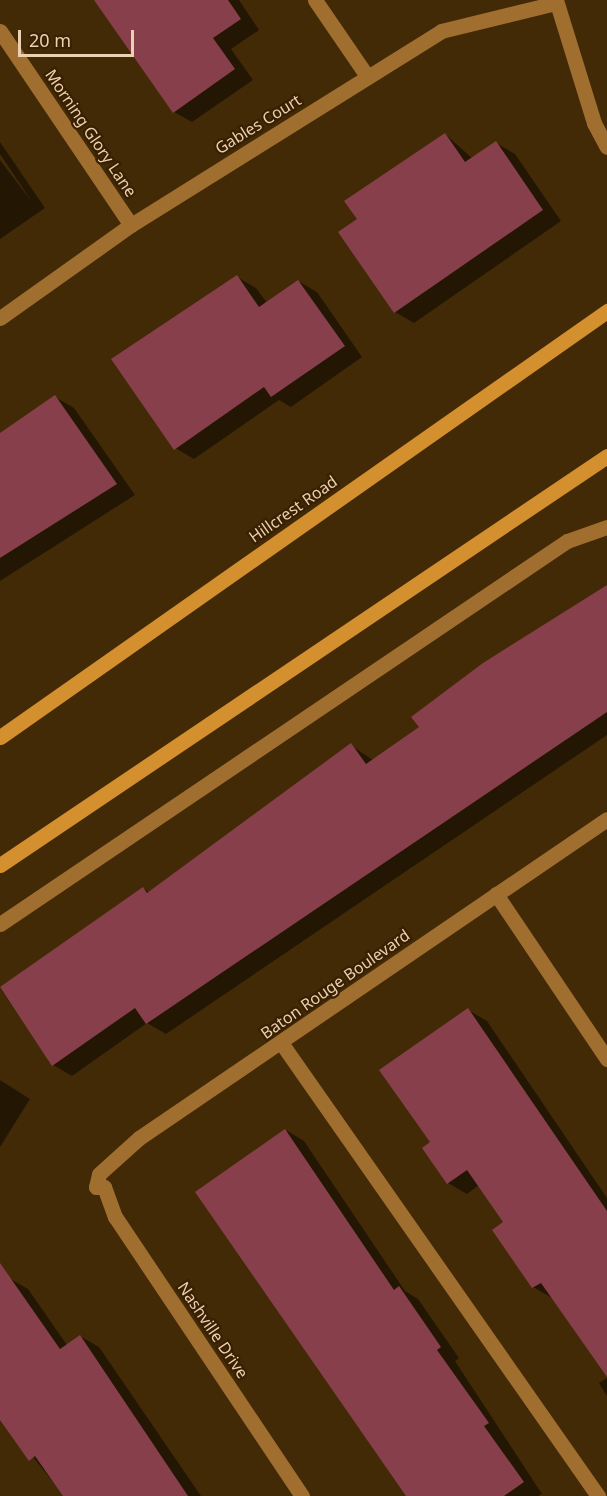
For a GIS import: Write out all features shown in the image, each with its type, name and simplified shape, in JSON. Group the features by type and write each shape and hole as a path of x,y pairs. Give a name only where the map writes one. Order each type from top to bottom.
{"main road":[{"name":"Hillcrest Road","path":"0,737 607,311"},
{"path":"0,865 607,456"}],"street":[{"path":"315,0 367,76"},
{"path":"556,2 594,123 607,147"},
{"name":"Gables Court","path":"0,318 131,225 441,31 556,2"},
{"name":"Morning Glory Lane","path":"0,31 131,225"},
{"path":"0,924 567,541 607,527"},
{"name":"Baton Rouge Boulevard","path":"96,1187 112,1158 282,1044 607,819"},
{"path":"496,894 607,1059"},
{"path":"282,1044 598,1496"},
{"name":"Nashville Drive","path":"96,1187 104,1187 115,1217 302,1496"}],"building":[{"path":"94,0 228,0 241,19 213,38 235,69 173,113"},
{"path":"445,133 465,162 496,141 543,210 394,313 338,232 357,219 344,201"},
{"path":"237,275 259,307 298,280 345,346 271,397 264,387 174,450 111,359"},
{"path":"55,395 117,484 0,558 0,433"},
{"path":"607,585 607,712 146,1024 135,1008 52,1066 0,987 143,887 147,893 351,743 366,764 419,727 411,717 483,663"},
{"path":"468,1008 607,1211 607,1377 541,1283 532,1288 492,1230 503,1222 467,1170 447,1184 422,1148 430,1142 379,1070"},
{"path":"285,1129 394,1290 399,1286 441,1347 437,1350 489,1423 484,1426 524,1482 504,1496 406,1496 195,1192"},
{"path":"0,1263 60,1349 80,1335 188,1496 63,1496 35,1456 29,1461 0,1420"}]}
